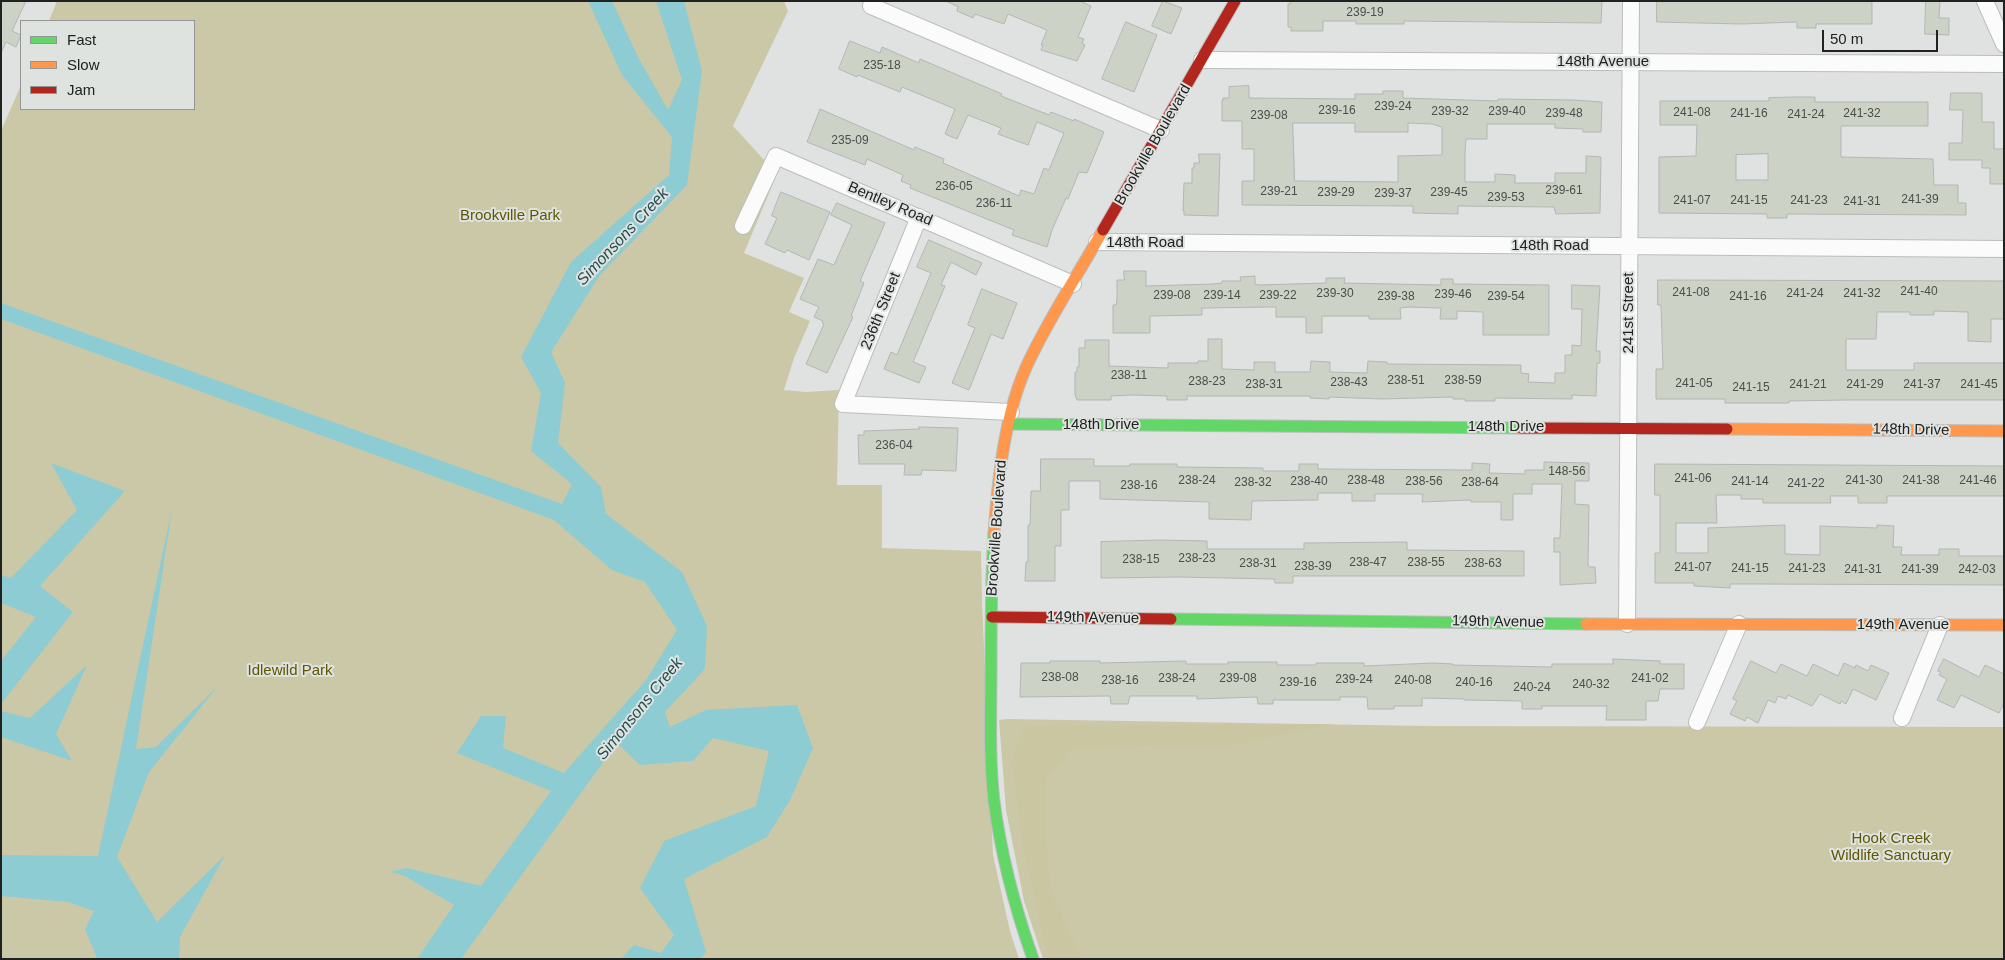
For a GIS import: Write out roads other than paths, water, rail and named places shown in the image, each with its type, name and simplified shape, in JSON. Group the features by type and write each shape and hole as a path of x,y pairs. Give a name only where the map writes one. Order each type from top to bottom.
{"street":[{"name":"Brookville Boulevard","path":"1033,959 1025,938 1008,872 995,803 992,769 992,617 996,512 1000,465 1010,418 1029,360 1235,1"},
{"name":"241st Street","path":"1627,624 1631,1"},
{"path":"1985,1 2004,44"},
{"path":"871,6 1161,130"},
{"name":"148th Avenue","path":"1202,60 2004,64"},
{"name":"Bentley Road","path":"743,226 776,156 1073,284"},
{"name":"236th Street","path":"843,404 919,217"},
{"name":"148th Road","path":"1097,242 2004,249"},
{"name":"148th Drive","path":"843,404 1010,418 1628,428 2004,431"},
{"name":"149th Avenue","path":"992,617 1627,624 2004,625"},
{"path":"1697,722 1740,624"},
{"path":"1902,718 1940,625"}],"water":[{"name":"Simonsons Creek","path":"588,1 612,1 638,57 668,110 682,80 656,1 684,1 702,71 687,185 600,275 551,352 565,383 558,443 601,487 606,514 682,572 707,626 705,669 665,712 670,727 706,710 797,705 813,748 790,800 767,837 684,879 706,952 700,959 621,959 634,945 661,953 674,935 640,888 664,841 756,806 769,751 713,738 693,761 640,765 617,743 461,959 417,959 454,905 403,875 390,872 407,868 481,886 551,791 457,753 481,716 506,716 503,748 564,773 646,680 677,630 645,582 612,570 554,520 1,319 1,303 562,504 572,484 531,451 541,393 521,357 571,262 669,175 672,137 622,75"},
{"path":"51,463 125,491 40,586 73,612 1,704 1,661 36,617 1,603 1,575 11,578 77,510"},
{"path":"172,509 136,749 156,747 218,686 149,772 117,857 157,922 225,855 180,937 179,959 97,958 85,929 94,911 68,902 1,896 1,855 98,856"},
{"path":"87,665 56,734 72,761 1,737 1,711 30,718"}],"park label":[{"name":"Brookville Park","path":"510,216"},
{"name":"Idlewild Park","path":"290,671"},
{"name":"Hook Creek Wildlife Sanctuary","path":"1891,848"}]}
